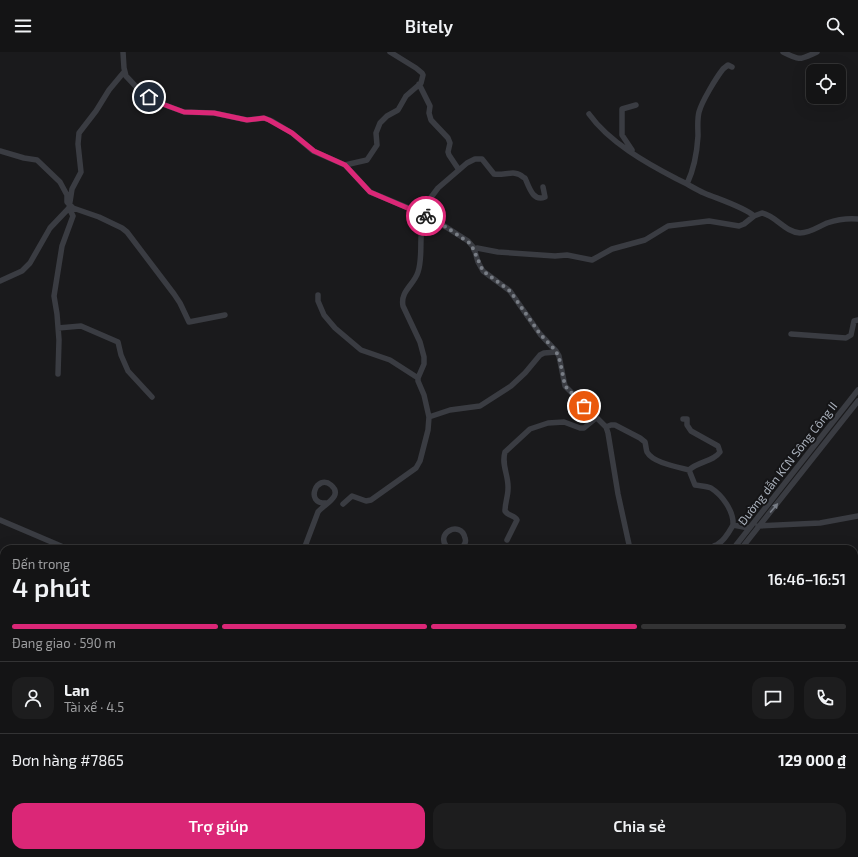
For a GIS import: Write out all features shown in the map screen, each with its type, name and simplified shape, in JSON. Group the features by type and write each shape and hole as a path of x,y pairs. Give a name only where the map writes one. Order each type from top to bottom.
{"street":[{"path":"123,52 124,72 131,83 142,93 157,102 184,112 214,113 247,120 264,118 269,120 292,133 314,151 345,165 370,192 424,215 460,235 471,244 483,271 510,291 540,334 556,352 560,361 565,386 606,427 629,545"},
{"path":"345,165 367,160 377,145 376,133 380,123 387,116 398,110 406,96 419,84 422,79 422,73 390,52"},
{"path":"783,52 798,59 803,59 817,52"},
{"path":"687,184 692,174 695,158 698,136 697,122 700,108 721,72 728,65 732,68"},
{"path":"0,281 22,271 30,264 50,228 69,207 72,189 81,172 78,144 79,133 109,90 124,72"},
{"path":"419,84 430,106 429,113 431,120 448,138 450,143 449,155 459,170"},
{"path":"636,105 622,109 621,122 623,138 636,155"},
{"path":"589,114 597,126 605,133 658,170 700,191 744,209 754,216"},
{"path":"0,151 24,158 34,159 40,162 63,186 67,195 67,202 73,216 62,246 54,296 58,328 58,374"},
{"path":"343,504 352,496 366,501 371,500 416,468 420,460 428,430 429,417 424,395 418,382 418,378 424,364 424,357 420,342 402,301 405,292 415,279 418,272 422,228 426,205 434,193 459,170 472,160 479,158 484,161 494,174 501,175 516,172 520,173 532,193 541,199 545,197 543,187"},
{"path":"69,207 104,219 127,232 174,294 189,322 225,315"},
{"path":"474,250 477,248 498,252 555,256 567,255 592,260 605,252 622,245 644,240 668,226 709,221 739,226 759,213 765,213 794,232 800,233 811,231 832,221 858,219"},
{"path":"318,295 318,301 324,314 336,328 361,350 390,360 418,378"},
{"path":"791,334 822,338 846,338 851,335 854,321 858,320"},
{"path":"58,328 81,326 118,342 120,355 128,371 152,397"},
{"path":"429,417 450,410 480,406 511,386 525,374 540,355 544,353 556,352"},
{"name":"Đường dẫn KCN Sông Công II","path":"736,545 858,390"},
{"name":"Đường dẫn KCN Sông Công II","path":"743,545 858,401"},
{"path":"507,540 517,520 516,518 508,515 505,511 508,488 503,457 505,452 530,429 548,423 564,422 584,428 596,418"},
{"path":"683,419 687,419 686,425 691,431 718,446 720,452 712,459 696,464 689,470"},
{"path":"606,427 611,425 615,426 635,435 645,442 648,452 654,459 677,468 689,470"},
{"path":"689,470 696,485 712,489 725,501 732,518 733,525 722,541 716,545"},
{"path":"306,545 318,512 326,503 332,500 335,494 333,488 328,483 321,483 316,487 314,494 317,500 318,512"},
{"path":"781,488 786,493"},
{"path":"317,500 323,504 326,503"},
{"path":"758,526 820,523 858,516"},
{"path":"0,520 59,545"},
{"path":"733,525 750,528"},
{"path":"446,545 444,543 444,536 452,529 459,530 465,535 466,542 464,545"}],"way so far":[{"path":"426,216 460,235 471,244 483,271 510,291 540,334 556,351 559,356 565,386 584,406"}],"route":[{"path":"149,97 157,102 184,112 214,113 247,120 264,118 272,121 292,133 314,151 345,165 370,192 426,216"}]}
